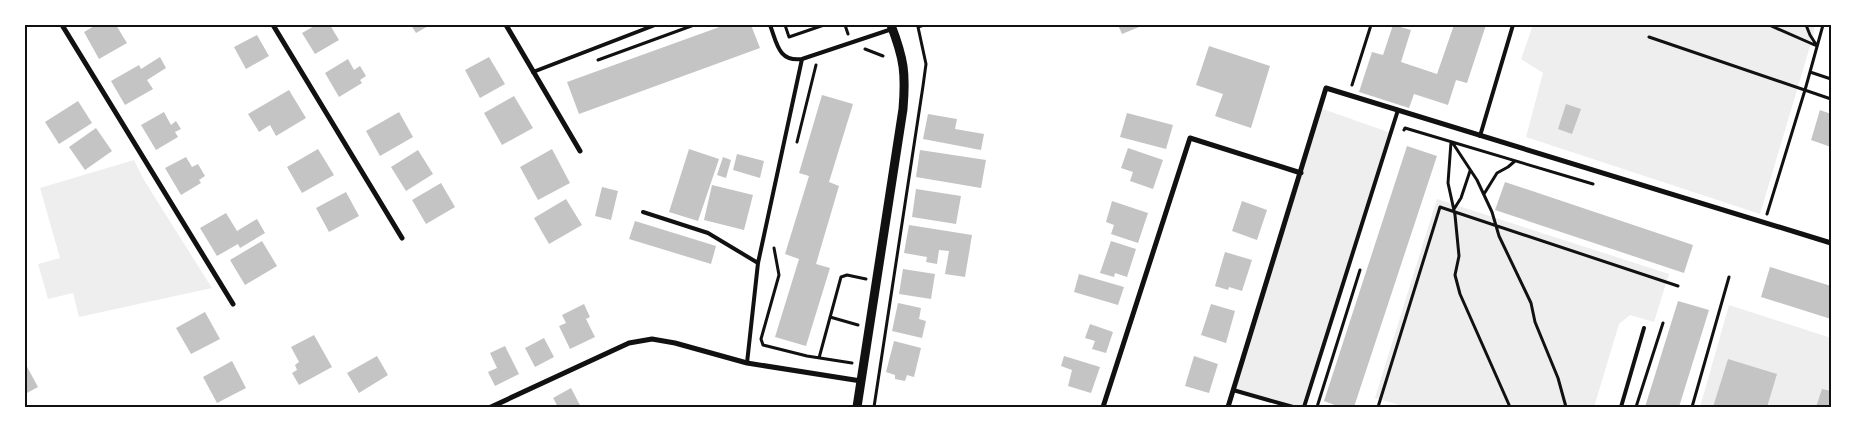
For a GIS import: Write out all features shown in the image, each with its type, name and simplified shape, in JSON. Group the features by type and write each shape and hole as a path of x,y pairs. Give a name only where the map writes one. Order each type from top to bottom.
{"street":[{"path":"62,25 233,304"},
{"path":"273,25 402,238"},
{"path":"506,25 580,151"},
{"path":"857,407 905,79 902,54 892,27"},
{"path":"1228,407 1326,88 1831,243"},
{"path":"1104,407 1190,138 1301,173"},
{"path":"491,407 629,343 652,339 675,343 748,363 862,382"}],"lane":[{"path":"533,72 655,25"},
{"path":"770,25 780,51 784,56 793,60 802,59 892,27"},
{"path":"1480,136 1513,25"},
{"path":"748,363 758,264 802,59"},
{"path":"1304,407 1398,110"},
{"path":"644,212 708,233 758,264"},
{"path":"1621,407 1644,328"},
{"path":"1233,390 1293,407"}],"path":[{"path":"597,61 694,25"},
{"path":"785,25 789,38 824,25"},
{"path":"874,407 926,64 918,28 924,25"},
{"path":"1349,95 1371,25"},
{"path":"1806,25 1817,46"},
{"path":"1764,223 1823,25"},
{"path":"1771,26 1817,46"},
{"path":"1649,37 1831,99"},
{"path":"796,146 817,62"},
{"path":"1810,72 1831,80"},
{"path":"1402,137 1405,128 1600,186"},
{"path":"1451,142 1470,170 1492,212 1512,267 1531,304 1535,322 1558,378 1566,407"},
{"path":"1451,142 1448,184 1454,211 1459,256 1455,275 1460,294 1510,407"},
{"path":"1484,194 1497,172 1508,168 1515,161"},
{"path":"1454,211 1461,198 1470,170"},
{"path":"1378,407 1440,207 1678,286"},
{"path":"774,240 773,250 779,275 761,338 763,345 819,358 853,363"},
{"path":"1317,407 1361,267"},
{"path":"819,358 841,277 847,275 867,279"},
{"path":"1692,407 1728,277"},
{"path":"830,317 859,325"},
{"path":"1636,407 1663,323"}],"shaded area":[{"path":"1533,25 1814,25 1814,33 1760,214 1526,137 1543,73 1521,59"},
{"path":"1320,108 1391,133 1304,407 1293,407 1233,390"},
{"path":"134,160 144,180 212,288 79,317 73,293 48,299 38,264 60,258 40,188"},
{"path":"1437,199 1669,274 1654,322 1630,315 1619,324 1594,407 1407,407 1375,398"},
{"path":"1729,305 1831,338 1831,407 1700,407"}],"building":[{"path":"96,25 116,25 127,43 99,59 84,32"},
{"path":"316,25 330,25 339,40 315,54 302,33"},
{"path":"411,25 430,25 416,33"},
{"path":"725,25 751,25 760,48 579,114 567,82"},
{"path":"1118,25 1144,25 1122,34"},
{"path":"1393,25 1411,30 1401,62 1437,74 1454,25 1486,25 1467,83 1456,80 1448,105 1414,94 1409,108 1359,92 1372,52 1383,55"},
{"path":"257,35 269,56 246,69 234,47"},
{"path":"1209,46 1270,66 1251,128 1215,116 1223,94 1196,85"},
{"path":"160,57 166,68 147,80 153,89 125,105 111,81 139,65 141,69"},
{"path":"489,57 505,84 480,98 465,70"},
{"path":"348,59 354,70 360,66 366,76 360,80 362,83 339,97 325,73"},
{"path":"289,90 306,118 276,136 270,125 259,132 248,114"},
{"path":"822,95 853,104 829,182 839,186 816,264 830,268 806,346 775,337 799,259 785,254 809,176 799,173"},
{"path":"514,96 533,128 502,145 484,113"},
{"path":"78,101 92,123 59,144 45,122"},
{"path":"1566,104 1581,109 1572,134 1558,129"},
{"path":"1820,110 1831,114 1831,147 1811,140"},
{"path":"164,112 171,125 176,121 181,129 175,132 178,137 156,150 141,125"},
{"path":"399,112 413,137 380,156 366,131"},
{"path":"1127,113 1173,125 1166,149 1120,137"},
{"path":"928,114 957,119 955,129 984,134 981,150 923,139"},
{"path":"96,128 112,151 85,170 69,147"},
{"path":"1407,146 1437,156 1354,407 1340,407 1324,401"},
{"path":"1128,148 1163,160 1153,189 1130,181 1133,172 1121,168"},
{"path":"318,149 334,175 302,193 287,167"},
{"path":"552,149 570,183 538,200 520,167"},
{"path":"689,149 719,159 698,221 669,212"},
{"path":"418,150 433,174 406,191 391,167"},
{"path":"920,150 986,160 981,188 916,177"},
{"path":"737,154 764,161 760,178 733,170"},
{"path":"186,157 192,167 198,164 205,176 199,180 201,183 181,195 165,168"},
{"path":"723,157 731,160 726,178 717,175"},
{"path":"1505,182 1693,245 1684,273 1495,210"},
{"path":"441,183 455,207 426,224 412,200"},
{"path":"712,185 753,195 744,230 704,220"},
{"path":"602,187 618,191 611,220 595,216"},
{"path":"916,189 961,196 956,224 912,217"},
{"path":"346,192 359,216 329,232 316,208"},
{"path":"566,199 582,225 549,244 534,218"},
{"path":"1112,201 1148,213 1138,243 1111,234 1114,225 1106,222"},
{"path":"1242,201 1267,210 1257,240 1232,231"},
{"path":"226,213 237,231 257,219 265,233 240,248 238,244 217,256 200,228"},
{"path":"635,221 716,246 711,264 629,239"},
{"path":"909,225 972,235 965,277 945,274 949,251 939,250 937,264 926,262 927,257 904,253"},
{"path":"262,241 277,266 245,285 230,260"},
{"path":"1111,241 1136,249 1127,277 1115,273 1114,277 1100,273"},
{"path":"1225,252 1252,260 1242,291 1229,287 1228,290 1215,286"},
{"path":"1770,267 1831,286 1831,319 1761,297"},
{"path":"903,269 935,274 931,299 899,294"},
{"path":"1079,274 1124,287 1118,305 1074,292"},
{"path":"1678,301 1709,310 1679,407 1645,407"},
{"path":"898,303 921,308 919,319 926,321 922,338 892,331"},
{"path":"584,304 590,317 586,319 595,337 570,349 559,326 566,323 562,315"},
{"path":"1211,304 1235,311 1226,343 1201,335"},
{"path":"205,312 220,339 191,354 176,328"},
{"path":"1090,324 1113,332 1106,353 1092,349 1095,341 1085,338"},
{"path":"314,335 332,367 299,385 292,373 297,370 295,365 299,362 291,347"},
{"path":"544,338 554,357 535,367 525,348"},
{"path":"894,341 921,348 914,377 907,375 905,381 895,379 895,375 886,372"},
{"path":"505,346 519,374 495,386 488,372 497,368 490,353"},
{"path":"377,356 388,375 359,393 347,373"},
{"path":"1064,356 1100,367 1091,393 1068,386 1072,370 1061,366"},
{"path":"1194,356 1218,364 1209,393 1185,386"},
{"path":"1728,359 1777,374 1767,407 1713,407"},
{"path":"232,361 246,388 217,403 203,377"},
{"path":"25,363 38,387 25,394"},
{"path":"571,388 581,407 558,407 553,398"},
{"path":"1822,389 1831,391 1831,407 1816,407"}]}
